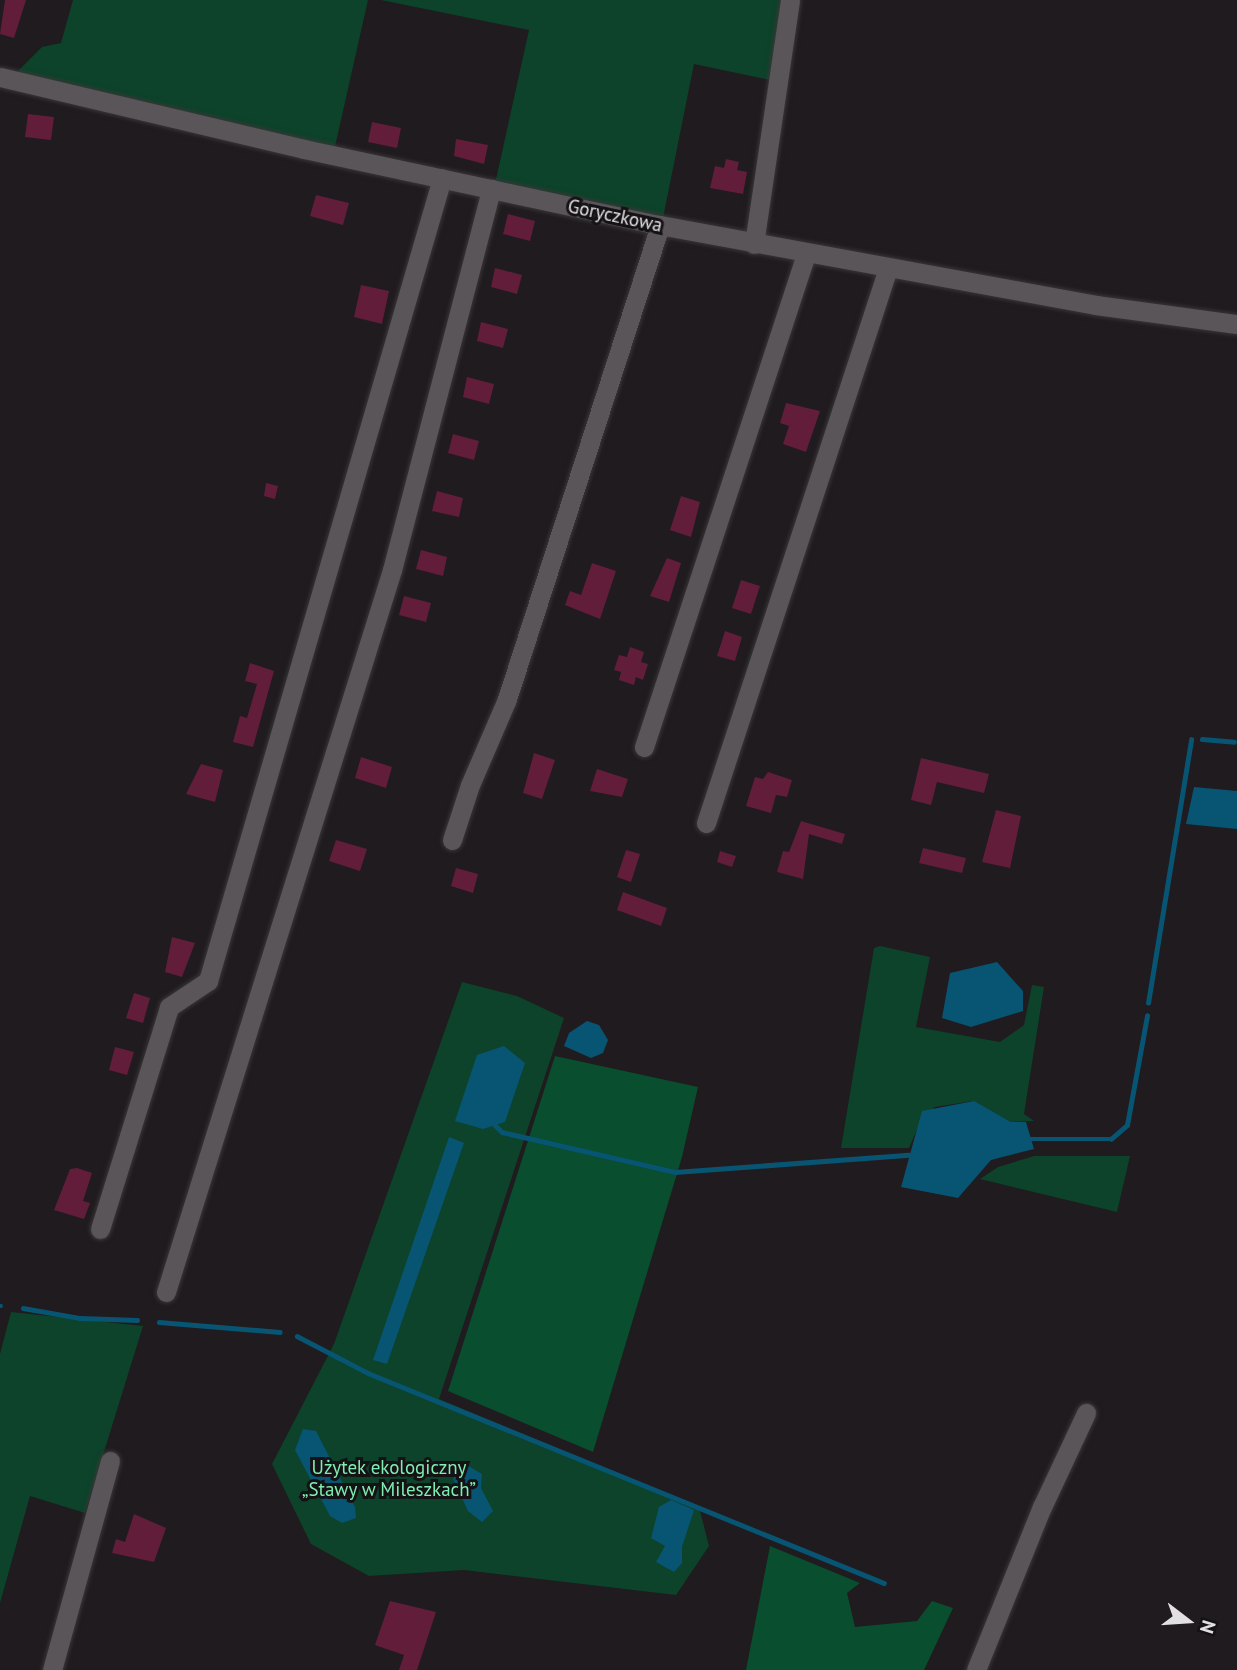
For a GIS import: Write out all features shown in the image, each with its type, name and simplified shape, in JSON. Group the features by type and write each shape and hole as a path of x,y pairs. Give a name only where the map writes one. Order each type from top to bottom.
{"street":[{"path":"754,244 790,0"},
{"name":"Goryczkowa","path":"0,76 491,189 754,244 1237,324"},
{"path":"100,1229 169,1007 208,981 442,178"},
{"path":"166,1292 392,570 491,189"},
{"path":"452,840 470,785 507,699 660,225"},
{"path":"644,747 806,254"},
{"path":"706,823 888,268"},
{"path":"976,1670 1042,1507 1086,1413"},
{"path":"52,1670 110,1461"}],"green space":[{"path":"73,0 368,0 334,151 17,72 42,47 61,43"},
{"path":"381,0 783,0 775,81 694,64 662,223 495,184 529,30"},
{"path":"880,946 930,957 916,1027 1000,1042 1024,1025 1032,985 1044,987 1024,1114 1034,1121 1011,1122 973,1101 935,1107 922,1118 909,1148 841,1148 874,948"},
{"name":"Użytek ekologiczny „Stawy w Mileszkach”","path":"462,982 517,996 564,1018 439,1399 699,1507 709,1546 676,1595 464,1570 369,1576 311,1544 272,1464 334,1344"},
{"path":"555,1056 698,1087 682,1157 593,1452 448,1391"},
{"path":"1034,1156 1130,1156 1117,1212 980,1179 998,1167"},
{"path":"11,1312 143,1326 85,1513 30,1496 0,1603 0,1354"},
{"path":"770,1546 860,1583 847,1593 855,1627 917,1621 932,1601 953,1608 924,1670 746,1670"}],"water":[{"path":"1194,787 1237,791 1237,829 1186,824"},
{"path":"997,962 1023,991 1023,1011 971,1027 942,1018 950,973"},
{"path":"587,1021 599,1025 608,1040 603,1053 591,1058 564,1046 569,1033"},
{"path":"504,1046 525,1063 505,1122 483,1129 455,1121 477,1055"},
{"path":"974,1101 1011,1122 1026,1122 1034,1149 991,1160 958,1198 901,1187 922,1111"},
{"path":"449,1137 464,1143 387,1364 373,1360"},
{"path":"303,1429 316,1431 355,1507 356,1518 342,1523 330,1516 295,1450"},
{"path":"465,1464 482,1474 481,1488 493,1511 482,1522 468,1511 453,1479"},
{"path":"671,1500 694,1510 682,1547 682,1563 674,1572 656,1562 665,1546 651,1538 659,1507"}],"building":[{"path":"5,0 26,0 14,38 0,34"},
{"path":"28,114 54,117 51,140 25,137"},
{"path":"372,122 401,128 397,148 368,142"},
{"path":"456,139 488,145 484,164 454,156"},
{"path":"726,159 739,162 737,170 747,172 743,194 710,188 715,166 724,168"},
{"path":"316,195 349,203 343,225 310,216"},
{"path":"508,214 535,221 530,241 503,234"},
{"path":"495,268 522,275 517,294 491,287"},
{"path":"361,285 389,291 382,324 354,317"},
{"path":"481,322 508,329 503,348 477,341"},
{"path":"467,377 494,384 489,404 463,397"},
{"path":"786,403 820,411 806,452 783,444 789,426 780,423"},
{"path":"453,434 479,441 474,460 448,453"},
{"path":"266,483 278,486 275,499 264,496"},
{"path":"437,491 463,498 459,517 432,511"},
{"path":"681,496 700,502 691,537 670,530"},
{"path":"421,550 447,557 443,576 416,569"},
{"path":"667,558 681,563 669,602 650,596"},
{"path":"592,563 616,571 600,619 565,605 570,591 581,595"},
{"path":"741,580 760,586 751,614 732,608"},
{"path":"404,596 431,603 426,622 399,615"},
{"path":"725,631 742,637 735,661 717,656"},
{"path":"630,647 644,652 641,662 648,664 643,680 636,677 634,685 619,680 621,672 614,670 619,655 627,657"},
{"path":"250,663 274,671 253,747 233,742 240,716 247,718 257,684 245,681"},
{"path":"534,753 555,760 542,799 523,793"},
{"path":"361,757 392,767 386,788 355,778"},
{"path":"921,758 989,774 984,793 937,782 931,805 911,800"},
{"path":"201,764 223,770 215,802 186,794"},
{"path":"597,769 628,779 622,797 590,791"},
{"path":"768,772 792,780 787,797 776,795 771,813 746,806 755,777 763,779"},
{"path":"996,810 1021,816 1010,868 982,862"},
{"path":"801,821 845,834 842,844 809,834 803,879 777,872 783,851 789,852"},
{"path":"336,840 367,849 360,871 329,861"},
{"path":"923,848 966,858 962,873 919,863"},
{"path":"626,850 640,854 631,882 617,877"},
{"path":"720,851 736,856 732,867 717,862"},
{"path":"456,868 478,874 473,893 451,886"},
{"path":"623,892 667,908 661,926 617,910"},
{"path":"172,937 195,943 182,977 165,972"},
{"path":"134,993 150,998 143,1023 126,1018"},
{"path":"115,1047 134,1052 127,1075 109,1070"},
{"path":"77,1168 92,1173 83,1201 90,1203 84,1219 54,1210 70,1169"},
{"path":"134,1514 166,1528 154,1562 112,1553 116,1539 125,1542"},
{"path":"390,1601 436,1612 417,1670 399,1670 404,1655 375,1645"}],"waterway":[{"path":"1148,1003 1191,739"},
{"path":"1202,739 1234,742"},
{"path":"1031,1139 1111,1139 1127,1125 1147,1016"},
{"path":"495,1125 502,1132 675,1172 908,1155"},
{"path":"23,1308 80,1318 137,1320"},
{"path":"159,1322 280,1332"},
{"path":"297,1336 368,1373 884,1583"}]}
